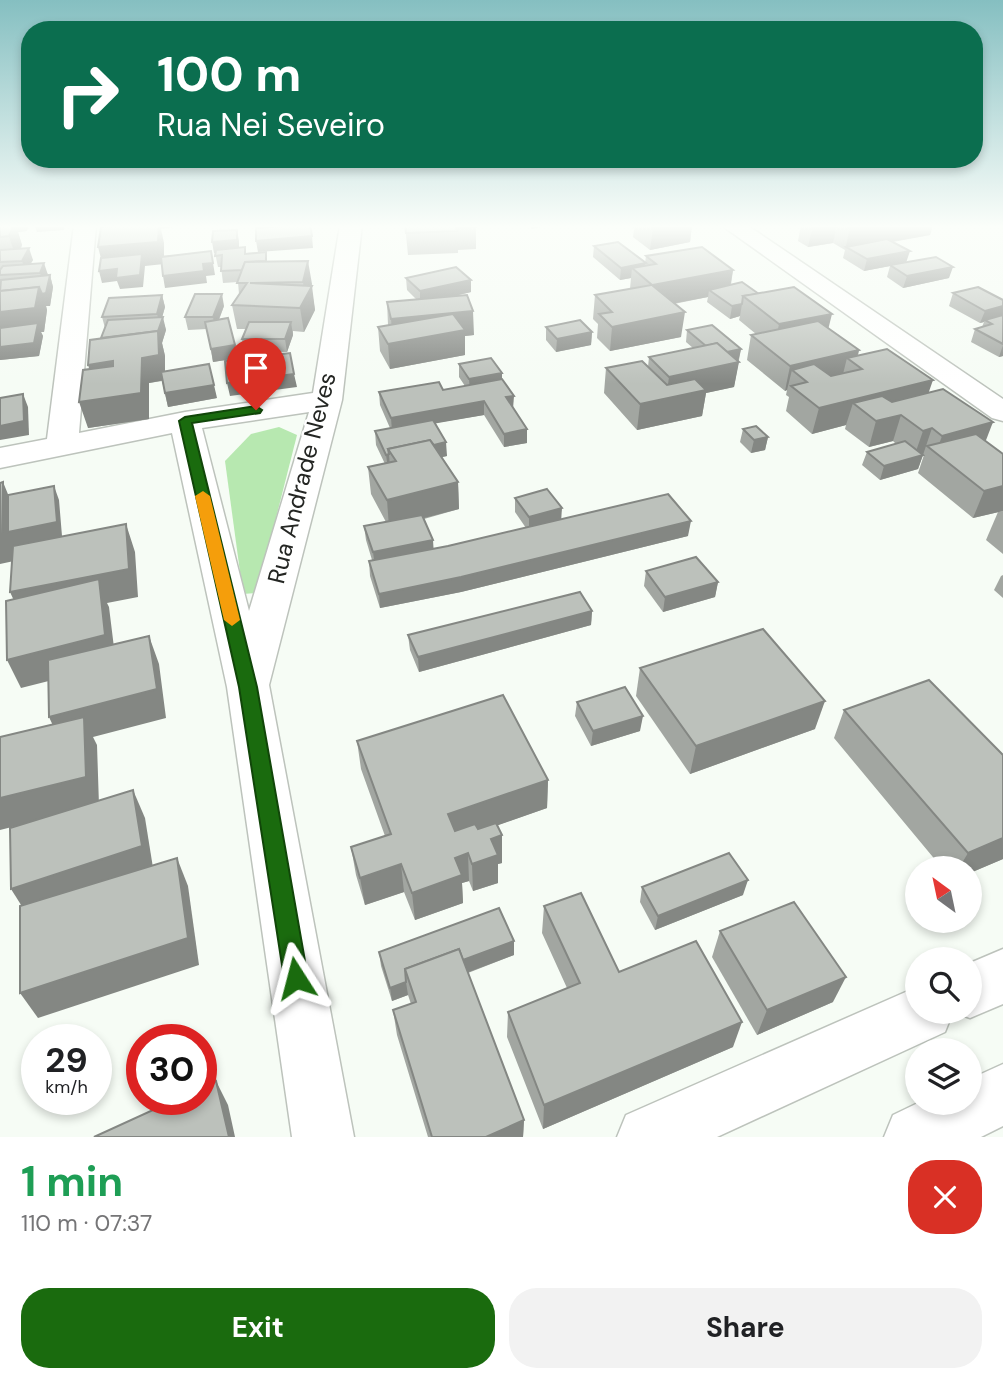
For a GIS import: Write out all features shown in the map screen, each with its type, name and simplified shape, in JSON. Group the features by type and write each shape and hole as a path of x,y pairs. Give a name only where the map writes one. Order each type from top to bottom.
{"street":[{"path":"62,444 79,278"},
{"name":"Rua Andrade Neves","path":"248,687 327,400 344,278"},
{"path":"809,278 1003,412"},
{"path":"0,458 185,421 327,400"},
{"path":"185,421 248,687 323,1137"},
{"path":"982,986 1003,976"},
{"path":"648,1137 905,1021"},
{"path":"915,1137 1003,1094"}],"green space":[{"path":"279,427 297,435 257,593 243,594 225,461 251,434"}],"building":[{"path":"49,278 46,293 42,294 39,287 0,291 1,280"},
{"path":"239,278 304,278 303,282 250,283 312,286 300,308 232,305 247,283 237,283"},
{"path":"406,278 471,280 420,291"},
{"path":"644,278 689,278 652,285"},
{"path":"742,282 759,294 743,296 742,304 732,306 709,290"},
{"path":"652,285 685,312 612,327 599,314 612,312 595,295"},
{"path":"39,287 35,308 0,312 0,291"},
{"path":"794,287 832,314 779,324 743,296"},
{"path":"978,287 1003,300 1003,306 985,311 953,293"},
{"path":"195,294 222,294 213,317 185,317"},
{"path":"162,295 157,314 102,317 109,298"},
{"path":"467,295 473,311 391,319 387,302"},
{"path":"453,314 465,330 388,344 378,327"},
{"path":"1003,315 1003,344 975,329 992,324 985,320"},
{"path":"163,317 158,331 101,338 108,320"},
{"path":"228,318 235,345 211,349 205,322"},
{"path":"580,320 592,332 557,339 546,327"},
{"path":"818,321 859,350 790,366 751,335"},
{"path":"249,322 291,322 285,339 242,339"},
{"path":"38,323 34,343 0,347 0,328"},
{"path":"712,325 741,349 727,352 717,343 706,346 687,330"},
{"path":"158,331 159,355 142,358 141,393 79,402 83,370 113,366 113,361 88,365 90,340"},
{"path":"717,343 739,362 669,377 649,357"},
{"path":"887,349 933,380 819,408 791,386 807,382 792,370 814,364 831,376 862,369 847,358"},
{"path":"290,353 294,374 227,383 225,361"},
{"path":"491,358 502,373 469,379 459,364"},
{"path":"642,361 667,385 695,379 706,390 640,404 606,368"},
{"path":"209,364 214,385 165,393 161,372"},
{"path":"502,379 514,396 506,397 527,429 504,434 484,401 391,418 379,392 439,382 443,390"},
{"path":"943,389 993,422 942,436 932,428 923,431 901,415 876,421 853,403 882,396 892,402"},
{"path":"23,394 24,421 0,426 0,398"},
{"path":"433,420 446,442 434,445 430,440 388,449 389,454 386,455 375,431"},
{"path":"756,426 768,437 754,440 743,429"},
{"path":"976,434 1003,454 1003,486 984,491 927,446"},
{"path":"430,440 458,482 387,500 368,467 396,461 388,449"},
{"path":"905,441 923,455 884,466 867,452"},
{"path":"3,482 2,534 0,534 0,483"},
{"path":"54,486 57,522 8,532 8,495"},
{"path":"547,489 562,508 529,517 515,498"},
{"path":"668,494 691,521 461,577 379,594 369,561 448,546"},
{"path":"422,515 433,540 373,552 364,526"},
{"path":"126,524 129,569 10,592 13,546"},
{"path":"696,557 718,582 665,597 646,571"},
{"path":"99,579 105,635 7,660 6,601"},
{"path":"580,592 592,611 418,657 408,635"},
{"path":"763,629 825,701 696,746 640,668"},
{"path":"149,636 157,689 49,717 48,660"},
{"path":"929,680 1003,755 1003,838 968,853 844,710"},
{"path":"625,687 643,716 593,731 577,702"},
{"path":"503,695 548,780 448,814 455,831 475,824 478,829 496,823 502,835 491,839 498,855 472,864 468,853 455,858 462,875 412,893 401,864 360,878 351,847 391,834 357,741"},
{"path":"84,717 86,777 0,798 0,737"},
{"path":"133,790 142,846 11,889 10,828"},
{"path":"729,853 748,880 658,916 642,887"},
{"path":"177,858 188,938 20,993 20,906"},
{"path":"581,893 619,972 696,941 742,1022 544,1105 508,1012 580,983 544,906"},
{"path":"794,902 846,977 767,1010 720,931"},
{"path":"499,908 514,941 463,960 459,949 405,969 406,982 390,988 379,952"},
{"path":"459,949 524,1120 486,1137 432,1137 393,1010 416,1002 405,969"},
{"path":"217,1085 229,1137 94,1137 142,1115 217,1115"}],"slow traffic":[{"path":"203,496 232,620"}],"route":[{"path":"256,410 185,421 248,687 296,978"}]}
